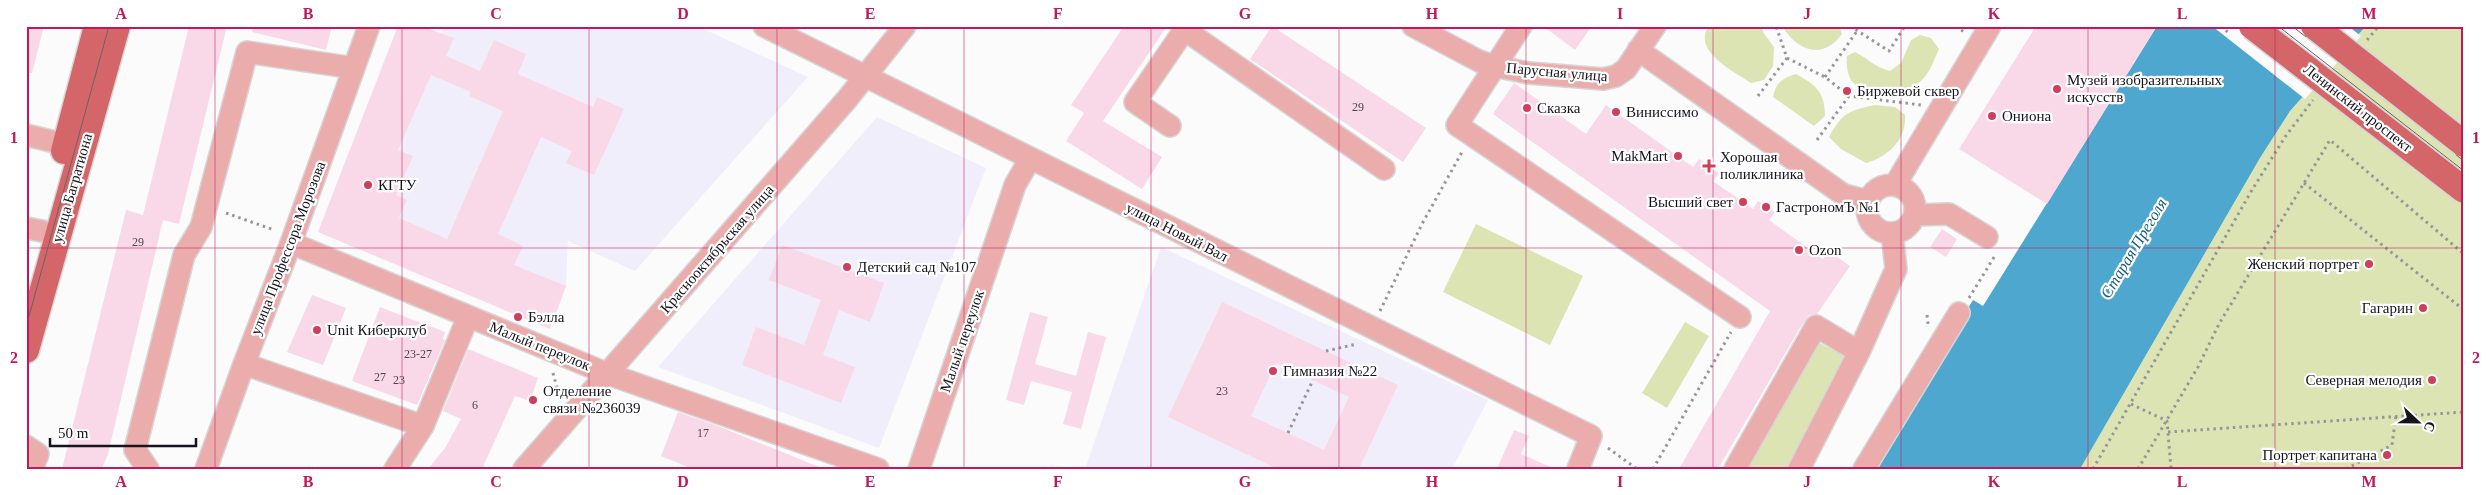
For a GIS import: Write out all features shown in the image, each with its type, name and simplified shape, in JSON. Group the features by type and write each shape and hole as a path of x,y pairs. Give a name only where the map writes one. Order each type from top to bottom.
{"main road":[{"name":"улица Багратиона","path":"26,350 74,147 97,26"},
{"name":"улица Багратиона","path":"26,292 34,230 74,147 117,26"},
{"name":"Ленинский проспект","path":"2252,26 2464,190"},
{"path":"2314,26 2464,144"}],"street":[{"name":"улица Профессора Морозова","path":"206,469 292,240 369,26"},
{"name":"улица Новый Вал","path":"764,26 1591,436"},
{"name":"Краснооктябрьская улица","path":"524,469 867,76 905,26"},
{"name":"Парусная улица","path":"1413,26 1479,62 1529,73 1603,79 1616,76 1626,70 1655,26"},
{"path":"1521,26 1457,125 1740,317"},
{"path":"1895,185 1990,26"},
{"path":"1170,126 1135,102 1186,28 1384,169"},
{"path":"1638,50 1844,195 1868,201"},
{"path":"148,469 135,450 184,255 200,227 247,52 354,68"},
{"path":"26,135 74,147"},
{"name":"Малый переулок","path":"919,469 1015,185 1030,158"},
{"path":"1895,185 1902,188 1914,200 1915,215 1906,228 1892,234 1878,229 1872,224 1868,217 1868,201 1879,188 1895,185"},
{"path":"1915,215 1949,214 1987,237"},
{"path":"1799,469 1860,352 1896,269 1892,234"},
{"name":"Малый переулок","path":"292,240 468,317 608,374 878,469"},
{"path":"1864,469 1959,313"},
{"path":"395,469 424,426 468,317"},
{"path":"1735,469 1816,326 1860,352"},
{"path":"244,364 424,426"},
{"path":"1578,469 1591,436"},
{"path":"26,446 38,454 32,469"}],"path":[{"path":"1776,26 1787,58 1825,77 1849,96 1922,105"},
{"path":"1850,26 1889,52 1905,26"},
{"path":"2361,47 2379,26"},
{"path":"1825,77 1857,31"},
{"path":"1758,96 1787,58"},
{"path":"1817,140 1849,96"},
{"path":"2093,469 2252,190 2285,137 2317,96"},
{"path":"1377,316 1422,224 1472,135"},
{"path":"2138,469 2167,421 2219,324 2330,140 2464,254"},
{"path":"2304,183 2464,310"},
{"path":"206,206 292,240"},
{"path":"1974,290 2001,246 1987,237"},
{"path":"1654,469 1740,317"},
{"path":"1326,351 1365,342"},
{"path":"552,367 561,402"},
{"path":"1288,433 1313,380"},
{"path":"2131,404 2167,421"},
{"path":"2168,432 2396,415 2464,412"},
{"path":"2346,469 2392,445 2396,415"},
{"path":"2167,421 2171,469"},
{"path":"1591,436 1637,469"}],"shaded area":[{"path":"398,26 420,26 442,33 445,26 697,26 808,77 635,271 568,241 566,286 550,329 318,232"},
{"name":"Детский сад №107","path":"877,117 986,168 879,448 658,367"},
{"name":"Гимназия №22","path":"1161,247 1488,400 1452,469 1085,469"}],"green space":[{"path":"1709,26 1761,26 1774,47 1773,66 1764,80 1751,83 1717,60 1706,44 1705,35"},
{"path":"1782,26 1839,26 1842,34 1827,47 1811,50 1795,42"},
{"path":"2366,26 2464,26 2464,469 2080,469 2260,158 2290,111"},
{"path":"1920,35 1931,38 1939,49 1928,73 1917,84 1903,89 1874,91 1866,90 1853,83 1847,67 1847,56 1855,52 1890,71 1901,63 1911,40"},
{"path":"1796,74 1814,86 1821,95 1825,116 1814,126 1773,97 1781,81"},
{"path":"1875,105 1895,107 1905,115 1905,124 1899,139 1889,152 1866,163 1841,149 1829,137 1838,122 1847,114"},
{"path":"1476,224 1583,276 1550,345 1443,292"},
{"path":"1685,322 1709,336 1667,408 1642,393"},
{"path":"1816,341 1848,358 1788,469 1747,469"}],"water":[{"name":"Старая Преголя","path":"2157,26 2366,26 2290,111 2260,158 2080,469 1869,469 1973,300 1983,306"}],"pier":[{"path":"2212,26 2348,26 2361,36 2305,99"}],"building":[{"path":"26,26 44,26 32,73 26,73"},
{"path":"189,26 227,26 179,224 163,220 108,454 102,469 62,469 126,210 143,215"},
{"path":"253,26 332,26 326,50 252,32"},
{"name":"КГТУ","path":"398,26 420,26 454,38 446,56 480,71 494,40 526,54 518,74 593,107 597,97 624,109 594,175 566,163 572,151 541,137 498,234 523,246 514,265 566,286 550,329 318,232","holes":["431,75 471,92 469,96 503,111 447,239 399,218 407,200 396,195 413,156 398,150"]},
{"path":"1124,26 1167,26 1103,121 1162,157 1142,189 1066,141 1084,113 1071,105"},
{"path":"1272,26 1426,128 1403,162 1250,59"},
{"path":"1543,26 1592,26 1575,50"},
{"name":"Музей изобразительных искусств","path":"2036,26 2157,26 2047,204 1959,149"},
{"path":"1514,83 1586,134 1606,105 1693,167 1699,159 1719,173 1713,181 1753,209 1758,201 1775,212 1769,220 1823,259 1829,251 1850,266 1817,314 1809,315 1800,328 1718,469 1679,469 1770,311 1493,114"},
{"path":"1942,229 1957,239 1946,257 1930,247"},
{"path":"782,245 884,283 870,322 839,310 823,355 855,367 841,403 742,365 756,327 804,345 821,300 769,280"},
{"name":"Unit Киберклуб","path":"312,295 346,308 323,365 287,352"},
{"path":"1222,302 1398,385 1359,469 1278,469 1168,417","holes":["1276,363 1349,397 1324,450 1251,416"]},
{"path":"380,307 445,332 443,339 445,340 417,405 352,381"},
{"path":"1030,312 1048,317 1035,364 1076,376 1088,332 1106,337 1081,429 1063,424 1072,392 1031,381 1024,405 1006,400"},
{"path":"468,349 538,378 530,401 515,396 482,469 428,469 445,448 461,419 443,411"},
{"path":"678,412 718,426 824,469 693,469 661,456"},
{"path":"1514,430 1529,436 1521,454 1555,469 1497,469"}],"tram line":[{"path":"26,327 109,26"},
{"path":"2278,26 2464,171"},
{"path":"2292,26 2464,161"}],"place":[{"name":"Музей изобразительных искусств","path":"2057,89"},
{"name":"Биржевой сквер","path":"1847,91"},
{"name":"Сказка","path":"1527,108"},
{"name":"Виниссимо","path":"1616,112"},
{"name":"Ониона","path":"1992,116"},
{"name":"MakMart","path":"1678,156"},
{"name":"Хорошая поликлиника","path":"1709,166"},
{"name":"КГТУ","path":"368,185"},
{"name":"Высший свет","path":"1743,202"},
{"name":"ГастрономЪ №1","path":"1766,207"},
{"name":"Ozon","path":"1799,250"},
{"name":"Женский портрет","path":"2369,264"},
{"name":"Детский сад №107","path":"847,267"},
{"name":"Гагарин","path":"2423,308"},
{"name":"Бэлла","path":"518,317"},
{"name":"Unit Киберклуб","path":"317,330"},
{"name":"Гимназия №22","path":"1273,371"},
{"name":"Северная мелодия","path":"2432,380"},
{"name":"Отделение связи №236039","path":"533,400"},
{"name":"Портрет капитана","path":"2387,455"}]}
